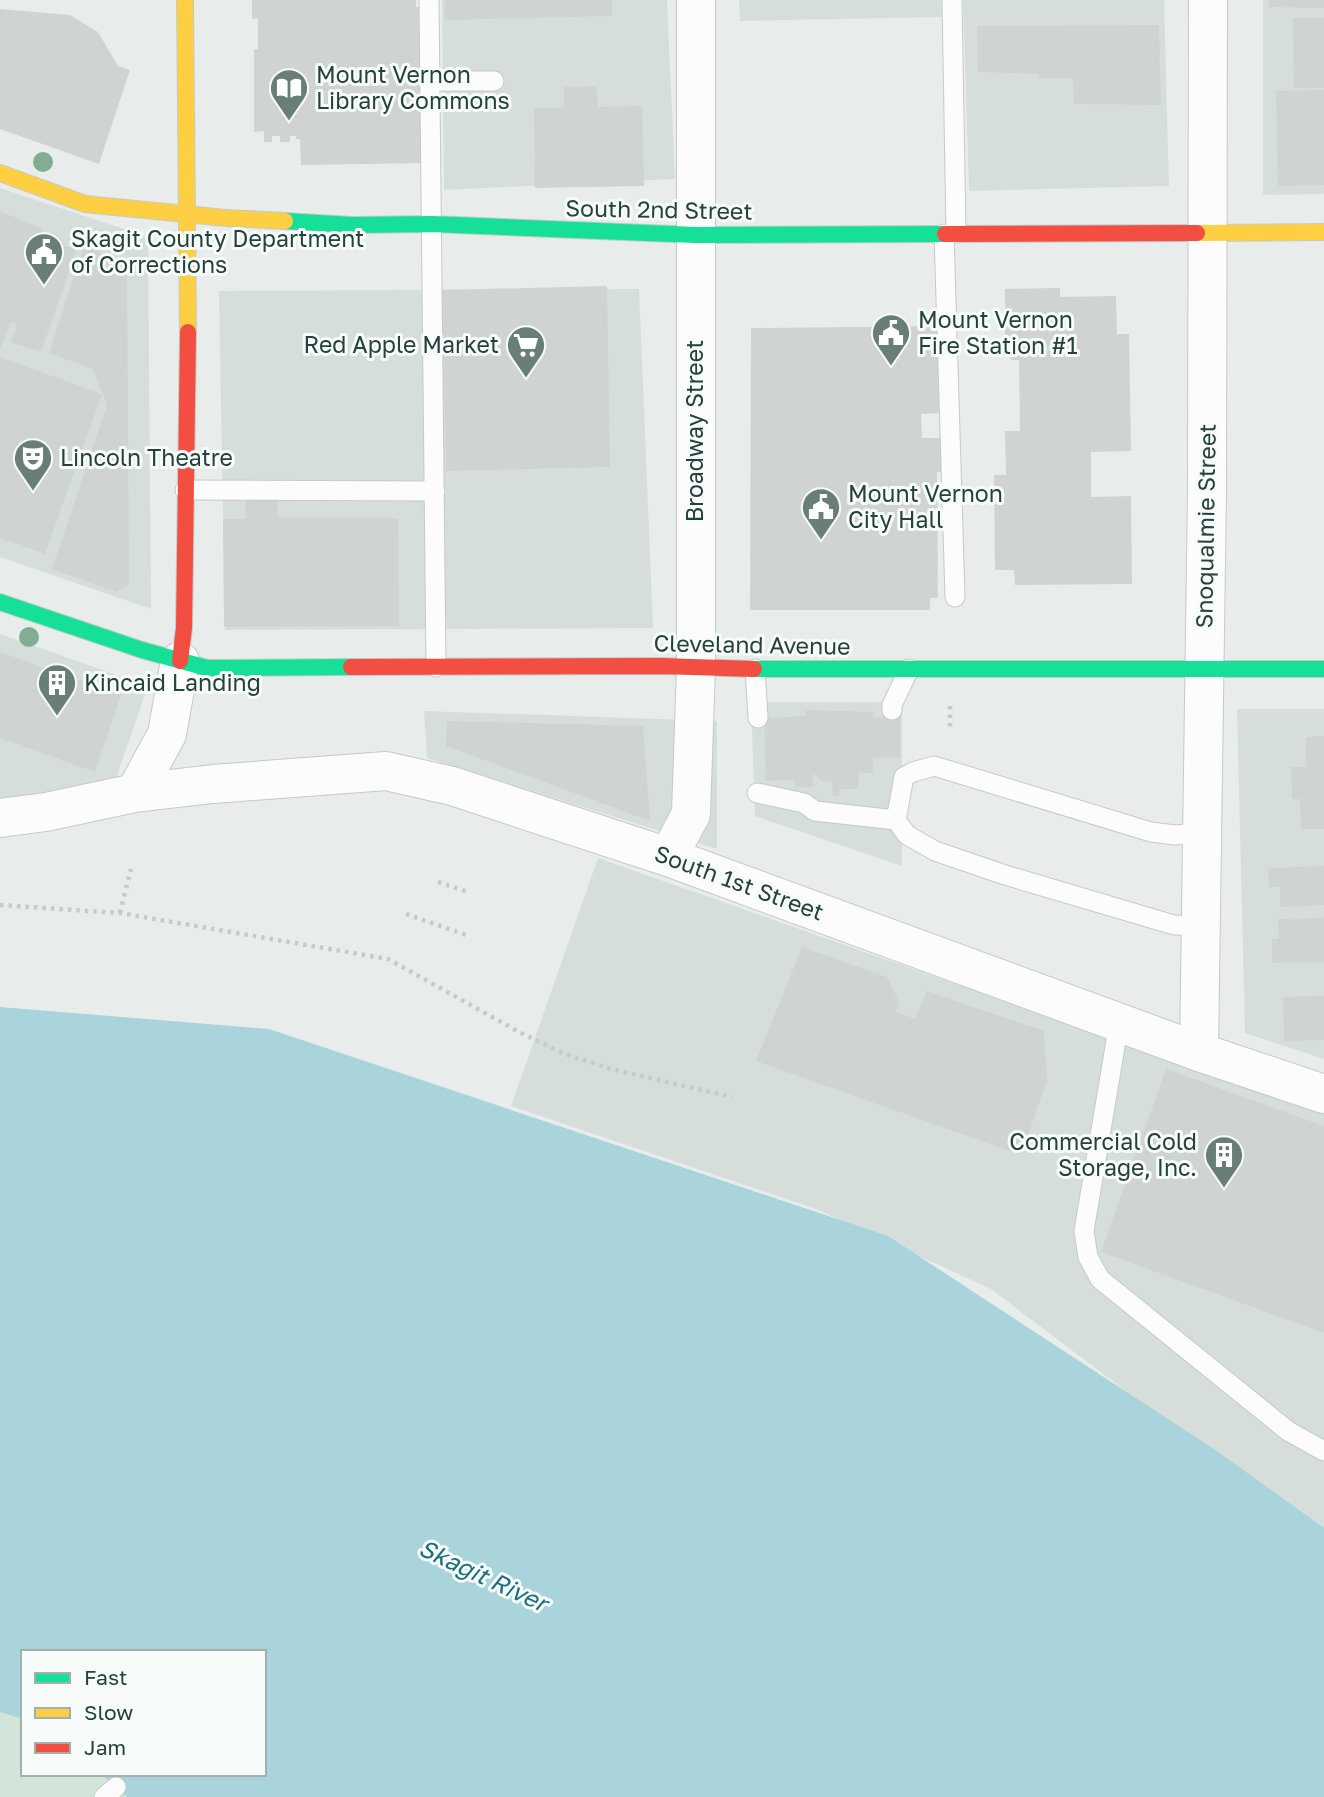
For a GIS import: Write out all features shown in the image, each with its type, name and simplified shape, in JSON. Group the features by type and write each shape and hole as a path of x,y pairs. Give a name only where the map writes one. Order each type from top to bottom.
{"street":[{"path":"135,793 167,734 184,628 189,271 185,0"},
{"name":"Broadway Street","path":"668,857 691,814 696,667 696,0"},
{"name":"Snoqualmie Street","path":"1199,1052 1208,491 1208,0"},
{"name":"South 2nd Street","path":"0,173 85,204 187,215 353,225 432,224 696,235 1324,232"},
{"path":"0,602 180,661"},
{"name":"Cleveland Avenue","path":"180,661 206,668 1324,669"},
{"name":"South 1st Street","path":"0,818 46,812 135,793 213,784 386,771 452,786 668,857 1199,1052 1324,1094"}],"lane":[{"path":"429,0 436,667"},
{"path":"952,0 950,234 955,597"},
{"path":"429,80 494,81"},
{"path":"185,490 435,491"},
{"path":"755,669 758,718"},
{"path":"892,710 909,669"},
{"path":"1201,833 1175,835 1151,832 934,766 913,772 899,770 896,820 907,835 934,850 1005,875 1174,925 1201,926"},
{"path":"757,793 804,803 815,811 896,820"},
{"path":"1119,1023 1084,1231 1088,1257 1100,1279 1289,1431 1324,1451"}],"path":[{"path":"950,706 950,730"},
{"path":"120,913 131,870"},
{"path":"438,882 468,892"},
{"path":"0,905 120,913 388,959 521,1033 565,1054 611,1069 732,1097"},
{"path":"406,914 469,936"}],"shaded area":[{"path":"442,0 667,0 675,179 444,190"},
{"path":"739,0 941,0 942,17 740,21"},
{"path":"963,0 1164,0 1169,186 969,191"},
{"path":"1263,0 1324,0 1324,194 1263,195"},
{"path":"0,188 148,237 151,609 0,557"},
{"path":"639,289 653,628 225,630 219,291"},
{"path":"0,634 148,686 114,784 0,811"},
{"path":"751,702 902,702 902,866 755,816"},
{"path":"1237,709 1324,709 1324,1059 1245,1033"},
{"path":"424,711 717,721 717,849 427,758"},
{"path":"598,858 1324,1114 1324,1541 991,1289 816,1209 511,1106"}],"green space":[{"path":"0,1706 21,1717 21,1776 167,1776 208,1797 0,1797"}],"water":[{"name":"Skagit River","path":"0,1007 269,1029 888,1236 1214,1449 1324,1528 1324,1797 127,1797 103,1776 266,1776 266,1650 21,1650 21,1718 0,1712"}],"building":[{"name":"Mount Vernon Library Commons","path":"252,0 416,0 416,7 426,7 427,163 301,165 300,139 296,139 296,136 290,136 290,142 280,142 280,136 272,136 272,142 264,142 264,131 254,132 254,49 258,49 258,18 252,19"},
{"path":"445,0 612,0 612,16 445,20"},
{"path":"1269,0 1324,0 1324,8 1269,7"},
{"path":"0,9 70,15 98,32 118,66 130,70 99,164 0,129"},
{"path":"1293,18 1324,18 1324,88 1294,88"},
{"path":"1159,25 1161,105 1074,104 1073,78 1039,78 1039,74 978,72 977,26"},
{"path":"597,86 598,107 642,106 644,186 535,188 534,108 564,108 564,87"},
{"path":"1324,90 1324,185 1278,186 1276,91"},
{"path":"0,211 43,229 41,240 77,249 41,352 11,342 17,324 11,322 0,349"},
{"path":"84,245 127,264 129,584 116,592 52,569 107,405 93,369 49,353"},
{"name":"Red Apple Market","path":"607,286 610,467 446,471 442,290"},
{"path":"1060,288 1060,297 1116,296 1117,334 1129,334 1131,451 1091,452 1091,497 1131,496 1132,584 1015,585 1014,570 995,570 994,475 1006,475 1005,431 1020,431 1019,360 1011,360 1010,349 1005,349 1005,289"},
{"path":"943,326 942,413 921,414 922,438 945,438 945,471 937,472 938,598 930,598 930,610 750,610 751,328"},
{"name":"Lincoln Theatre","path":"0,357 102,394 45,554 0,538"},
{"path":"277,490 278,518 398,518 399,626 224,627 223,519 246,519 245,491"},
{"name":"Kincaid Landing","path":"0,652 121,695 95,772 0,738"},
{"path":"806,710 874,712 873,718 900,717 900,757 873,758 873,773 859,773 858,789 841,789 840,795 833,796 832,781 823,782 813,773 813,787 796,787 794,780 766,781 764,718 805,716"},
{"path":"447,721 643,726 650,821 446,746"},
{"path":"1324,736 1324,829 1301,829 1300,799 1292,799 1291,767 1306,767 1306,737"},
{"path":"1324,866 1324,905 1280,907 1280,887 1269,887 1268,868"},
{"path":"1324,918 1324,962 1272,963 1272,939 1279,939 1278,919"},
{"path":"802,947 887,977 899,1002 896,1012 915,1019 927,991 1044,1031 1047,1081 1021,1155 756,1061"},
{"path":"1324,996 1324,1040 1284,1041 1283,997"},
{"name":"Commercial Cold Storage, Inc.","path":"1166,1069 1324,1126 1324,1333 1101,1252"}],"traffic: fast":[{"path":"285,221 696,235 945,234"},
{"path":"0,602 142,650 207,668 351,667"},
{"path":"754,669 1324,669"}],"traffic: slow":[{"path":"185,0 188,332"},
{"path":"0,173 85,204 285,221"},
{"path":"1197,233 1324,232"}],"traffic: jam":[{"path":"945,234 1197,233"},
{"path":"180,661 184,628 188,332"},
{"path":"351,667 661,666 754,669"}],"place":[{"name":"Mount Vernon Library Commons","path":"289,122"},
{"name":"Skagit County Department of Corrections","path":"44,286"},
{"name":"Mount Vernon Fire Station #1","path":"891,367"},
{"name":"Red Apple Market","path":"526,379"},
{"name":"Lincoln Theatre","path":"33,492"},
{"name":"Mount Vernon City Hall","path":"821,541"},
{"name":"Kincaid Landing","path":"57,717"},
{"name":"Commercial Cold Storage, Inc.","path":"1224,1189"}]}
